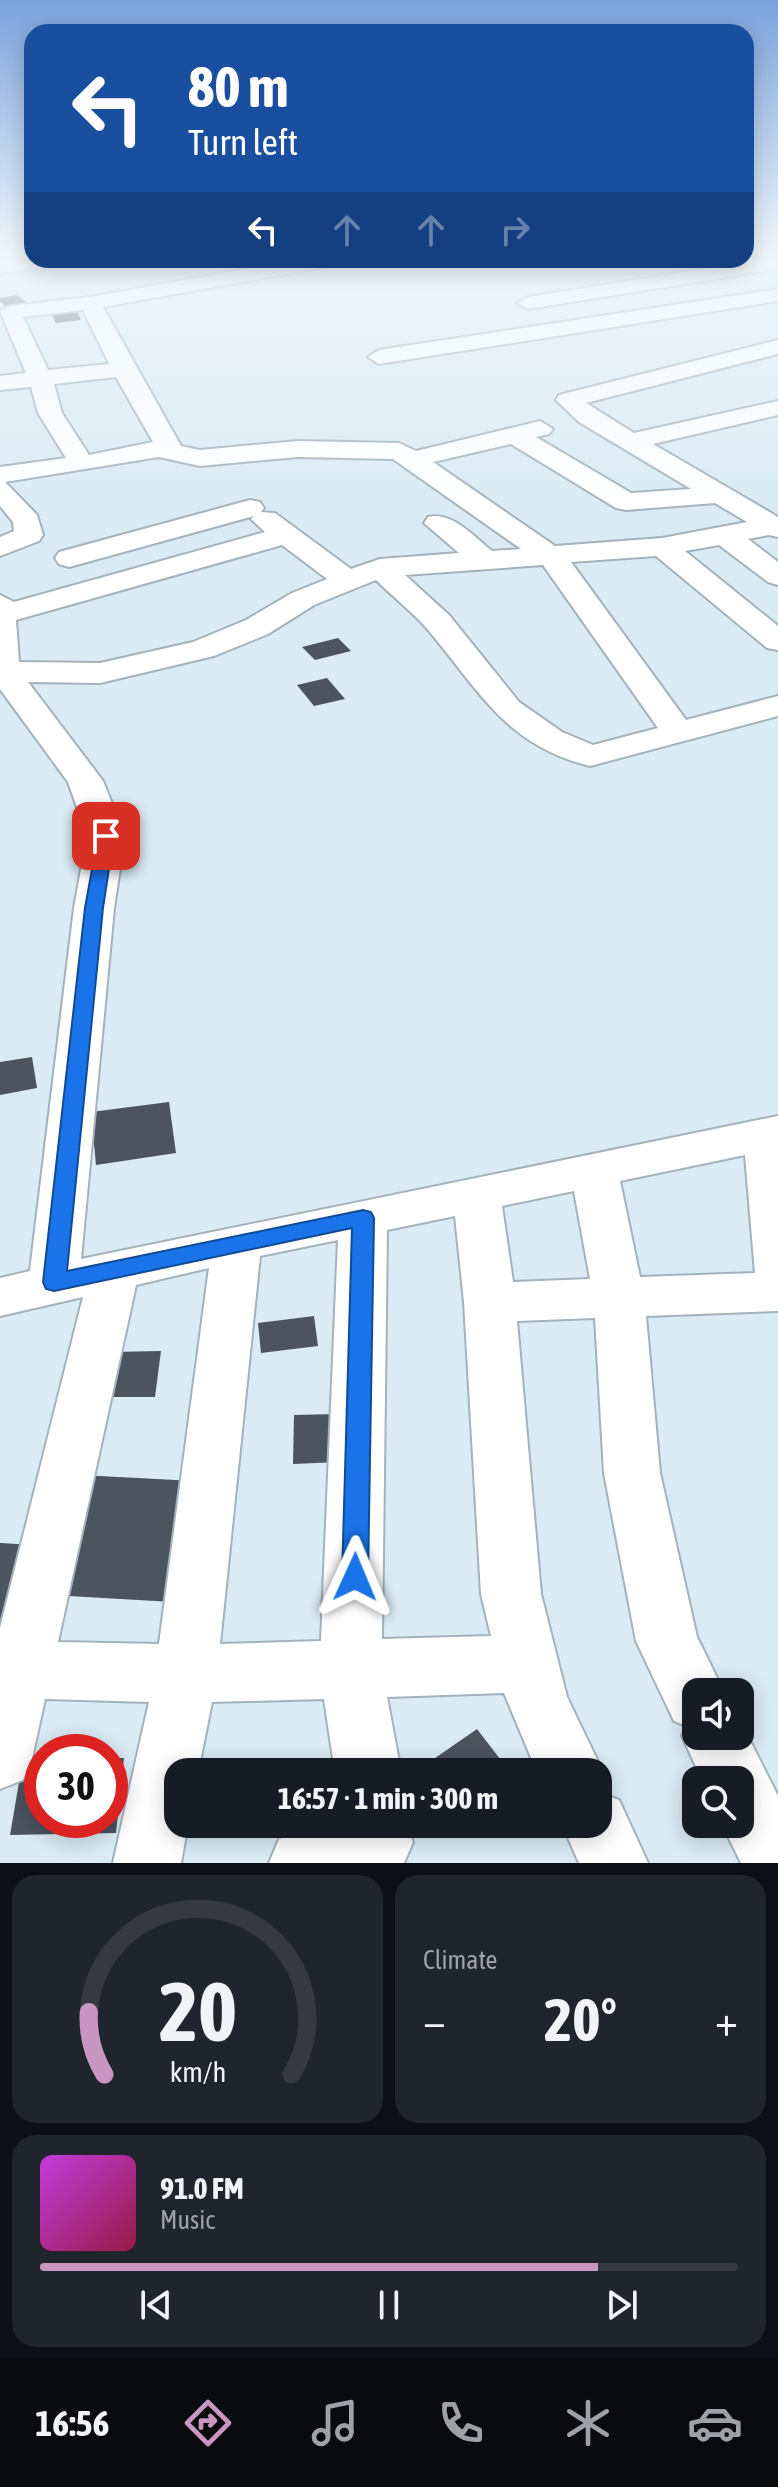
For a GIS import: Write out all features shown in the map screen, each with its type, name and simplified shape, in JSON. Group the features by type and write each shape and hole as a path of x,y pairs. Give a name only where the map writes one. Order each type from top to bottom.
{"street":[{"path":"23,340 40,378 50,413 82,464"},
{"path":"108,340 171,451"},
{"path":"379,357 483,340"},
{"path":"775,528 588,417 568,400 778,347"},
{"path":"0,383 123,369"},
{"path":"630,442 778,408"},
{"path":"411,460 588,417"},
{"path":"514,435 626,502 726,499 778,492"},
{"path":"0,475 159,449 200,458 298,449 399,451 553,558 677,731"},
{"path":"206,466 240,493 250,508 347,580"},
{"path":"0,489 27,521 29,535 0,547"},
{"path":"69,558 250,508"},
{"path":"438,523 487,561"},
{"path":"2,672 100,673 203,649 257,627 303,599 380,568 553,558 662,547 775,528"},
{"path":"54,1282 94,908 106,836 85,781 2,672 1,610 286,535"},
{"path":"727,537 778,576"},
{"path":"662,547 778,641"},
{"path":"380,568 438,622 507,709 550,739 590,756 778,706"},
{"path":"0,1297 54,1282 114,1272 237,1243 772,1133 778,1270"},
{"path":"594,1169 619,1297 632,1473 667,1641 685,1678"},
{"path":"477,1195 490,1302 511,1594 537,1702 563,1758"},
{"path":"363,1218 351,1670 366,1758"},
{"path":"147,1863 186,1674 237,1243"},
{"path":"0,1758 9,1669 114,1272"},
{"path":"490,1302 778,1292"},
{"path":"9,1669 186,1674 528,1664"},
{"path":"754,1818 776,1863"},
{"path":"602,1838 614,1863"},
{"path":"303,1863 380,1843"}],"building":[{"path":"338,638 351,651 315,660 302,647"},
{"path":"327,678 345,699 314,706 297,685"},
{"path":"32,1057 37,1088 0,1095 0,1062"},
{"path":"169,1102 176,1153 96,1165 91,1112"},
{"path":"314,1316 318,1346 261,1353 258,1323"},
{"path":"161,1351 155,1397 106,1397 112,1352"},
{"path":"338,1414 339,1462 293,1464 294,1415"},
{"path":"80,1475 195,1481 173,1602 51,1595"},
{"path":"0,1543 35,1545 0,1639"},
{"path":"477,1729 499,1758 435,1758"},
{"path":"23,1759 24,1835 10,1835"}],"route":[{"path":"106,836 94,908 54,1282 363,1218 355,1577"}]}
